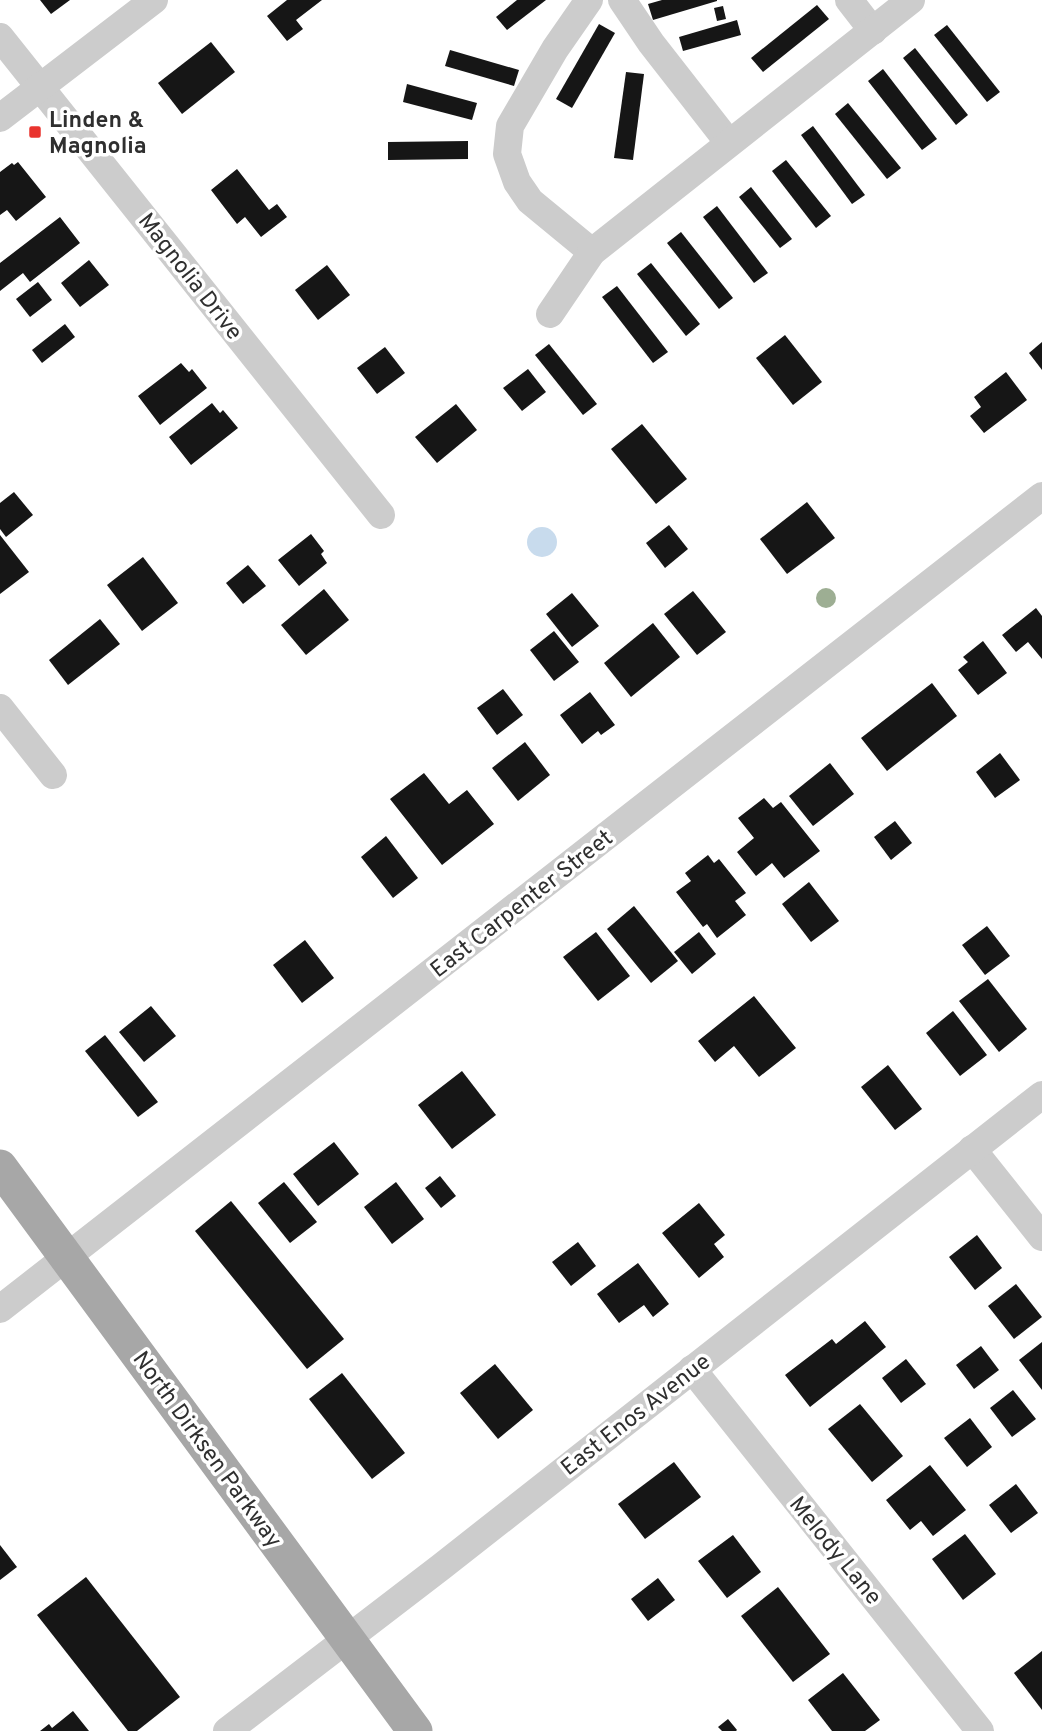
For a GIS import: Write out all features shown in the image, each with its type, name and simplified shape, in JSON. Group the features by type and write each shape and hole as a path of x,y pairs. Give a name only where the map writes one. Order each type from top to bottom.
{"main road":[{"name":"North Dirksen Parkway","path":"0,1167 348,1638 406,1728"}],"street":[{"path":"0,118 154,0"},
{"path":"589,0 555,49 510,126 507,154 517,182 530,201 592,251"},
{"path":"622,0 651,43 729,143"},
{"path":"849,0 873,31"},
{"path":"550,314 592,251 911,0"},
{"name":"Magnolia Drive","path":"0,37 381,515"},
{"name":"East Carpenter Street","path":"0,1309 1042,496"},
{"path":"0,708 53,775"},
{"name":"East Enos Avenue","path":"227,1731 1042,1095"},
{"path":"972,1149 1042,1237"},
{"name":"Melody Lane","path":"692,1369 980,1731"}],"water":[{"path":"542,527 548,528 556,536 556,548 548,556 542,557 536,556 528,548 527,542 528,536 536,528"}],"building":[{"path":"40,0 70,0 51,14"},
{"path":"287,0 322,0 296,20 303,29 287,41 267,16"},
{"path":"517,0 546,0 507,30 496,17"},
{"path":"662,0 717,1 653,20 648,4"},
{"path":"817,5 829,19 763,72 751,58"},
{"path":"723,6 726,19 717,21 714,8"},
{"path":"737,20 741,35 683,51 679,37"},
{"path":"599,24 615,33 572,108 556,99"},
{"path":"947,25 1000,92 987,102 934,35"},
{"path":"211,42 235,72 182,114 158,83"},
{"path":"915,48 968,115 956,125 903,58"},
{"path":"450,50 519,70 514,86 445,66"},
{"path":"883,69 937,139 922,150 868,81"},
{"path":"626,72 644,74 633,160 614,158"},
{"path":"407,84 477,103 472,120 403,102"},
{"path":"848,103 901,168 887,179 835,114"},
{"path":"813,126 865,195 852,204 801,135"},
{"path":"468,141 468,159 388,160 388,142"},
{"path":"786,160 831,216 816,228 772,171"},
{"path":"18,162 46,197 16,221 7,210 0,215 0,172"},
{"path":"237,169 269,210 277,204 287,217 261,237 245,217 237,224 211,190"},
{"path":"751,187 792,239 780,248 739,197"},
{"path":"717,206 768,273 754,283 703,217"},
{"path":"60,217 80,243 30,282 23,273 0,291 0,263"},
{"path":"681,232 733,298 719,309 667,243"},
{"path":"89,260 109,285 80,307 61,283"},
{"path":"651,263 700,324 686,336 637,274"},
{"path":"327,265 350,295 318,320 295,290"},
{"path":"38,282 52,300 30,317 16,299"},
{"path":"617,286 668,352 653,363 602,297"},
{"path":"65,324 75,337 42,363 32,350"},
{"path":"785,335 822,382 793,405 756,358"},
{"path":"1042,342 1042,370 1029,353"},
{"path":"549,344 597,404 583,415 535,355"},
{"path":"385,347 405,373 377,394 357,368"},
{"path":"181,363 189,372 192,369 207,388 160,425 138,396"},
{"path":"528,369 546,392 522,411 503,388"},
{"path":"1006,372 1027,400 984,433 970,416 981,407 974,397"},
{"path":"212,403 220,413 223,410 238,428 191,465 169,437"},
{"path":"456,404 477,430 437,463 415,437"},
{"path":"642,424 687,479 656,504 611,449"},
{"path":"14,492 33,515 6,537 0,529 0,503"},
{"path":"807,502 835,538 787,574 760,539"},
{"path":"669,525 688,549 665,568 646,543"},
{"path":"311,534 324,551 321,554 327,563 299,586 278,560"},
{"path":"0,535 29,572 0,594"},
{"path":"143,557 178,603 142,631 107,585"},
{"path":"248,565 266,586 243,604 226,583"},
{"path":"324,589 349,620 306,655 281,625"},
{"path":"693,591 726,632 697,655 664,614"},
{"path":"572,593 599,626 572,647 546,614"},
{"path":"1036,608 1042,616 1042,659 1028,642 1016,652 1002,635"},
{"path":"100,619 120,644 68,685 49,660"},
{"path":"653,623 680,657 631,697 604,663"},
{"path":"554,631 579,662 554,681 530,650"},
{"path":"983,641 1007,673 978,695 958,670 968,662 963,657"},
{"path":"932,683 957,716 887,771 861,738"},
{"path":"503,689 523,715 497,735 477,708"},
{"path":"590,692 615,725 601,735 598,731 582,744 560,715"},
{"path":"525,742 550,775 518,801 492,768"},
{"path":"1000,753 1020,780 995,798 976,772"},
{"path":"830,763 854,794 813,826 789,796"},
{"path":"424,773 449,804 467,790 494,824 442,865 390,799"},
{"path":"764,798 773,808 781,802 820,851 784,878 772,863 756,876 737,852 754,838 738,818"},
{"path":"895,821 912,843 891,860 874,837"},
{"path":"386,836 418,878 393,898 361,857"},
{"path":"708,855 714,863 719,859 746,893 735,901 746,915 717,938 707,924 703,927 676,892 691,881 685,873"},
{"path":"809,882 839,921 811,942 782,904"},
{"path":"634,906 678,961 651,983 607,929"},
{"path":"987,926 1010,956 985,975 962,945"},
{"path":"596,932 630,976 598,1001 563,957"},
{"path":"699,932 716,954 692,974 674,952"},
{"path":"305,940 334,978 302,1003 273,965"},
{"path":"988,979 1027,1029 999,1052 959,1001"},
{"path":"754,996 796,1048 759,1077 734,1046 715,1062 698,1041"},
{"path":"151,1006 176,1036 144,1062 119,1032"},
{"path":"953,1011 987,1055 960,1076 926,1033"},
{"path":"105,1035 158,1102 138,1117 85,1051"},
{"path":"888,1065 922,1109 895,1130 861,1087"},
{"path":"462,1071 496,1115 452,1149 418,1105"},
{"path":"334,1142 359,1174 318,1206 293,1174"},
{"path":"440,1176 456,1196 441,1208 425,1188"},
{"path":"284,1182 317,1222 290,1243 258,1203"},
{"path":"396,1182 424,1219 392,1244 364,1207"},
{"path":"231,1201 344,1339 307,1369 195,1231"},
{"path":"699,1203 725,1235 714,1244 724,1257 699,1278 662,1233"},
{"path":"977,1235 1002,1268 975,1290 949,1257"},
{"path":"578,1242 596,1266 571,1286 552,1262"},
{"path":"638,1263 669,1304 653,1317 644,1305 619,1323 597,1294"},
{"path":"1016,1284 1042,1317 1014,1339 988,1306"},
{"path":"865,1321 886,1347 810,1407 785,1375 832,1339 836,1344"},
{"path":"1042,1342 1042,1390 1019,1360"},
{"path":"981,1346 999,1370 974,1389 956,1365"},
{"path":"906,1359 926,1384 901,1403 882,1378"},
{"path":"495,1364 533,1410 498,1439 460,1393"},
{"path":"342,1373 405,1453 372,1479 309,1399"},
{"path":"1013,1390 1036,1419 1012,1437 990,1408"},
{"path":"860,1404 903,1456 872,1482 828,1429"},
{"path":"970,1418 992,1447 967,1467 944,1438"},
{"path":"674,1462 701,1497 645,1539 618,1504"},
{"path":"930,1465 966,1510 933,1536 921,1521 910,1530 886,1500"},
{"path":"1016,1484 1038,1513 1011,1533 989,1505"},
{"path":"965,1534 996,1574 963,1600 932,1559"},
{"path":"733,1535 761,1572 727,1598 698,1561"},
{"path":"0,1545 17,1567 0,1580"},
{"path":"86,1577 180,1697 137,1731 128,1731 37,1615"},
{"path":"658,1578 675,1600 648,1621 631,1599"},
{"path":"778,1587 830,1654 793,1682 741,1616"},
{"path":"1042,1651 1042,1710 1014,1673"},
{"path":"843,1673 880,1720 865,1731 832,1731 808,1700"},
{"path":"73,1711 89,1731 40,1731 49,1724 52,1728"},
{"path":"728,1719 736,1731 722,1731 718,1727"}],"place":[{"name":"Linden & Magnolia","path":"35,132"}]}
